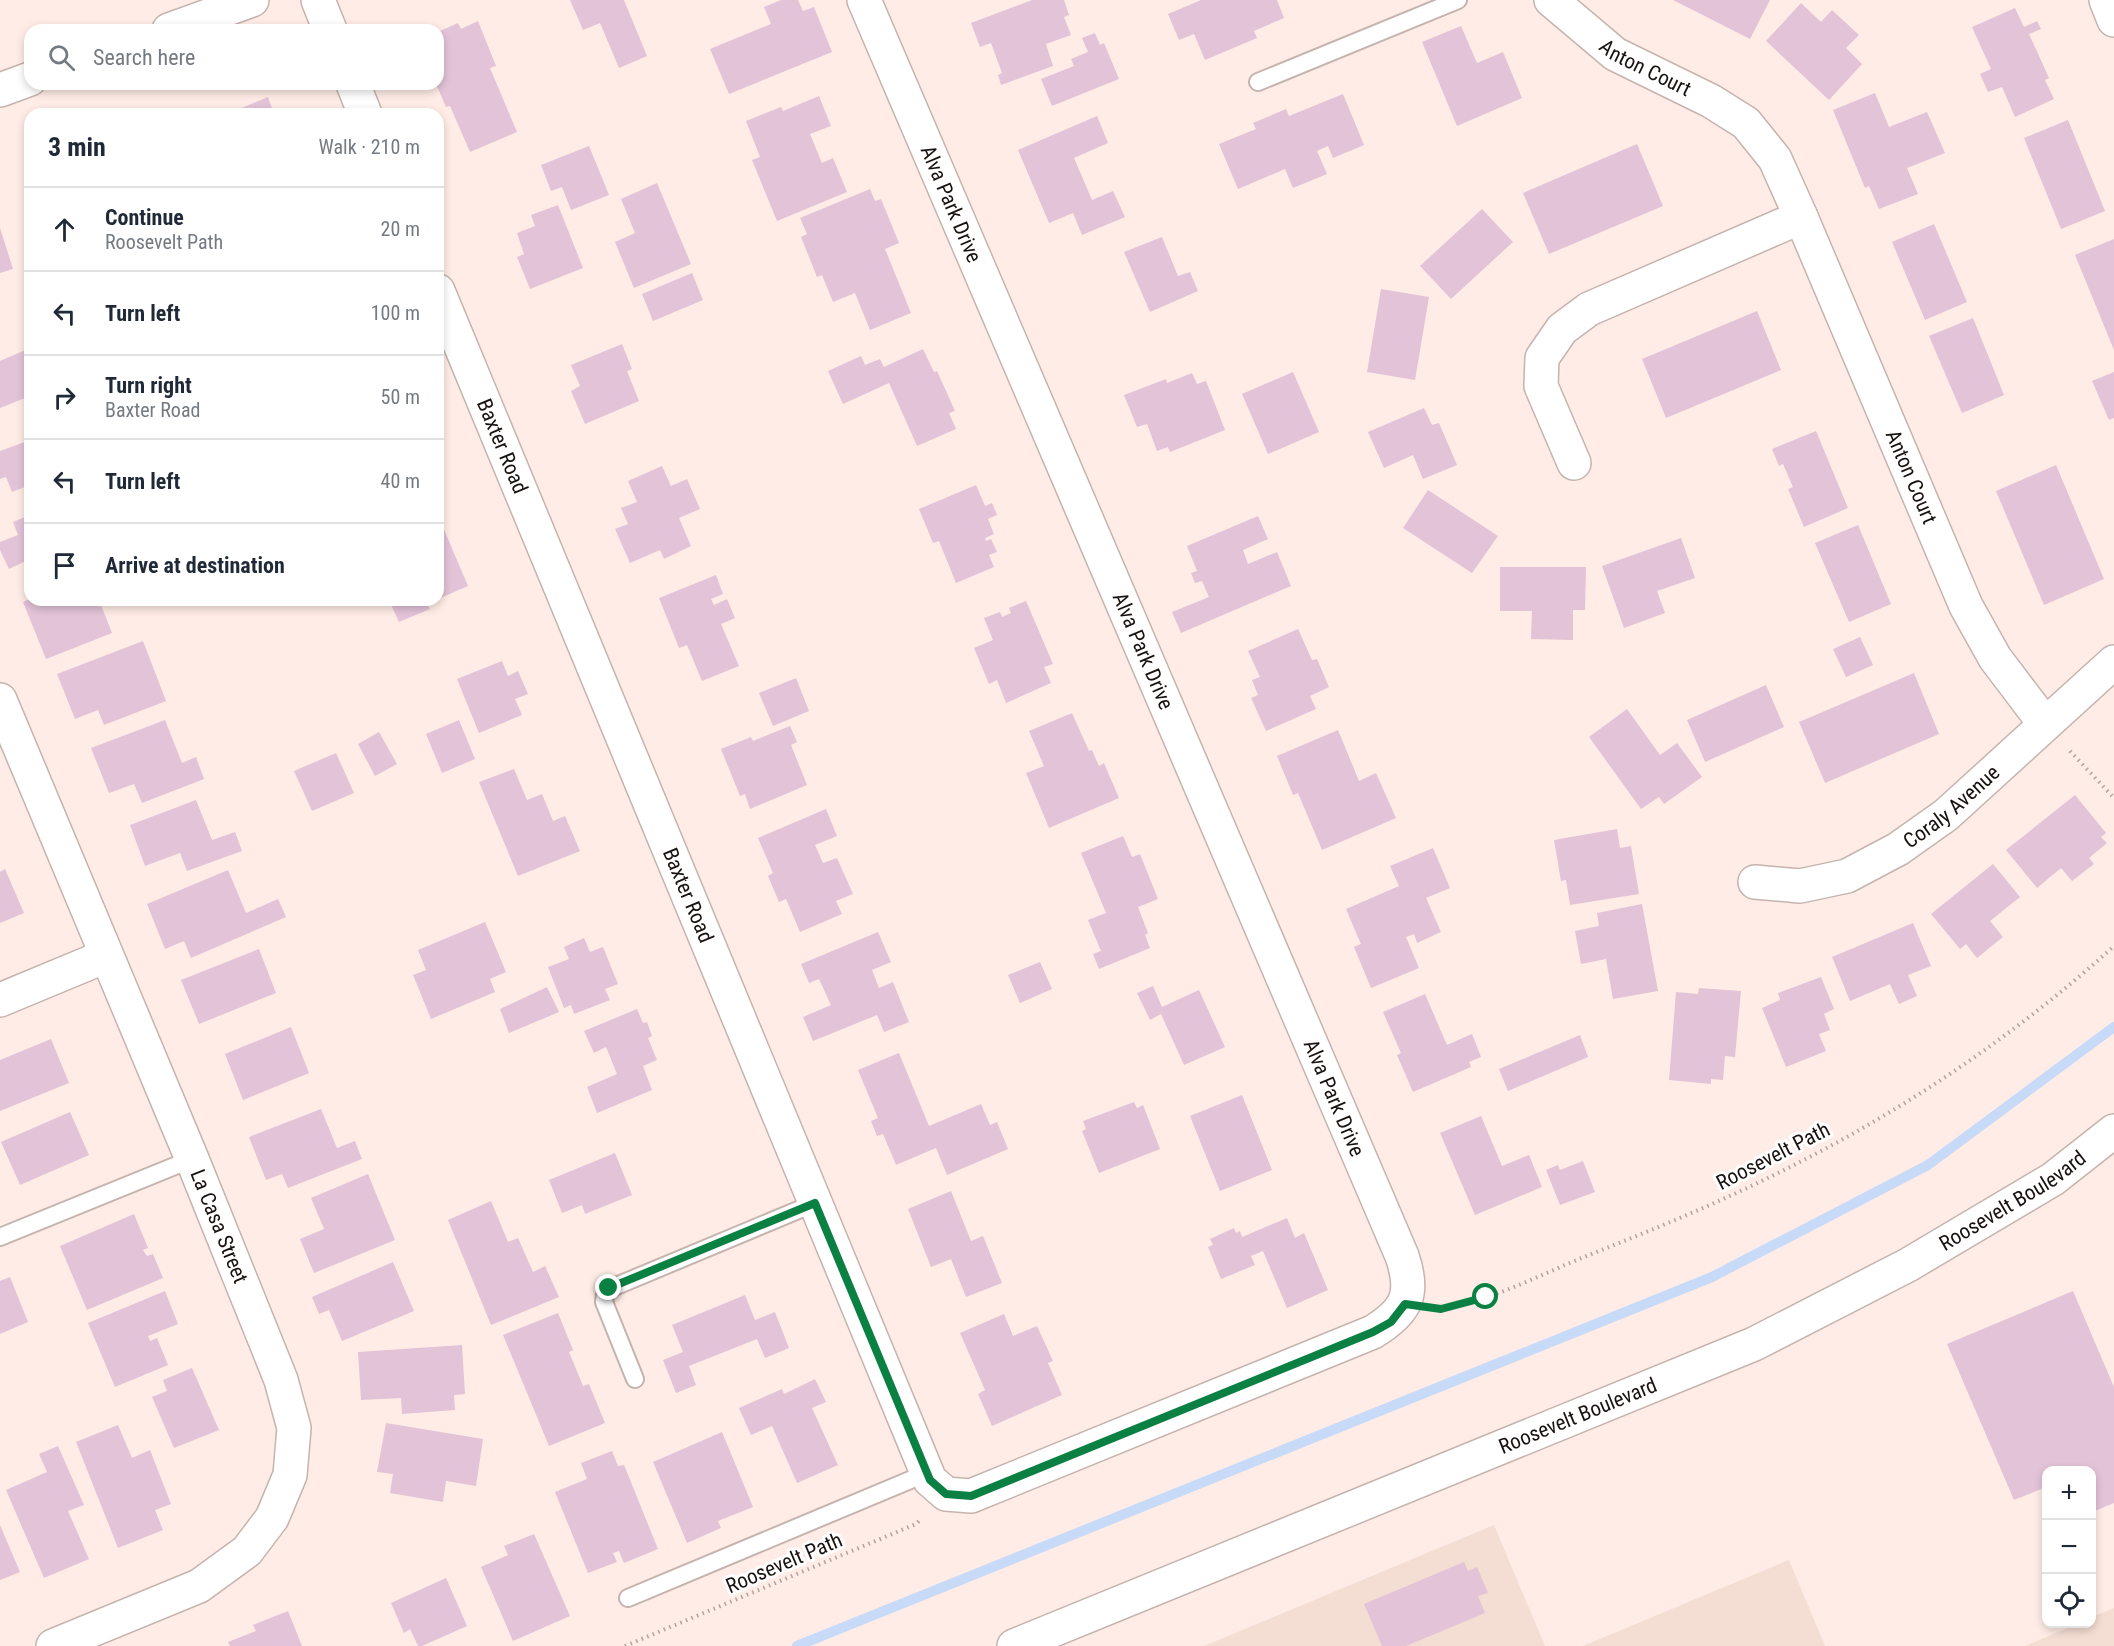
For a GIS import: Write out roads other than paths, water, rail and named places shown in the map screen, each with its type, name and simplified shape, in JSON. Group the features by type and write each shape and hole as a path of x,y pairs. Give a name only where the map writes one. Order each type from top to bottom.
{"street":[{"path":"179,24 207,8 252,0"},
{"path":"318,0 328,24"},
{"name":"Alva Park Drive","path":"864,0 1402,1256 1409,1288 1405,1304 1391,1322 1373,1332 971,1496 936,1484"},
{"name":"Anton Court","path":"1551,0 1615,54 1711,101 1746,123 1775,159 1966,606 1995,658 2045,724"},
{"path":"2106,0 2114,20"},
{"path":"0,90 24,81"},
{"path":"355,90 363,108"},
{"path":"1574,463 1541,386 1542,358 1562,329 1589,309 1801,217"},
{"name":"Baxter Road","path":"444,306 815,1203 936,1484"},
{"name":"Coraly Avenue","path":"1755,882 1800,886 1847,876 1898,849 1946,814 2114,662"},
{"name":"La Casa Street","path":"0,700 192,1159 281,1380 294,1428 290,1474 272,1518 246,1551 199,1586 53,1646"},
{"path":"0,1000 106,956"},
{"name":"Roosevelt Boulevard","path":"1014,1646 1754,1344 1937,1248 2053,1179 2114,1131"}],"lane":[{"path":"1258,82 1458,0"},
{"path":"0,1237 192,1159"},
{"path":"635,1379 604,1302 609,1288 815,1203"},
{"path":"628,1598 936,1484"}],"waterway":[{"path":"797,1646 1712,1277 1928,1165 2114,1027"}]}
